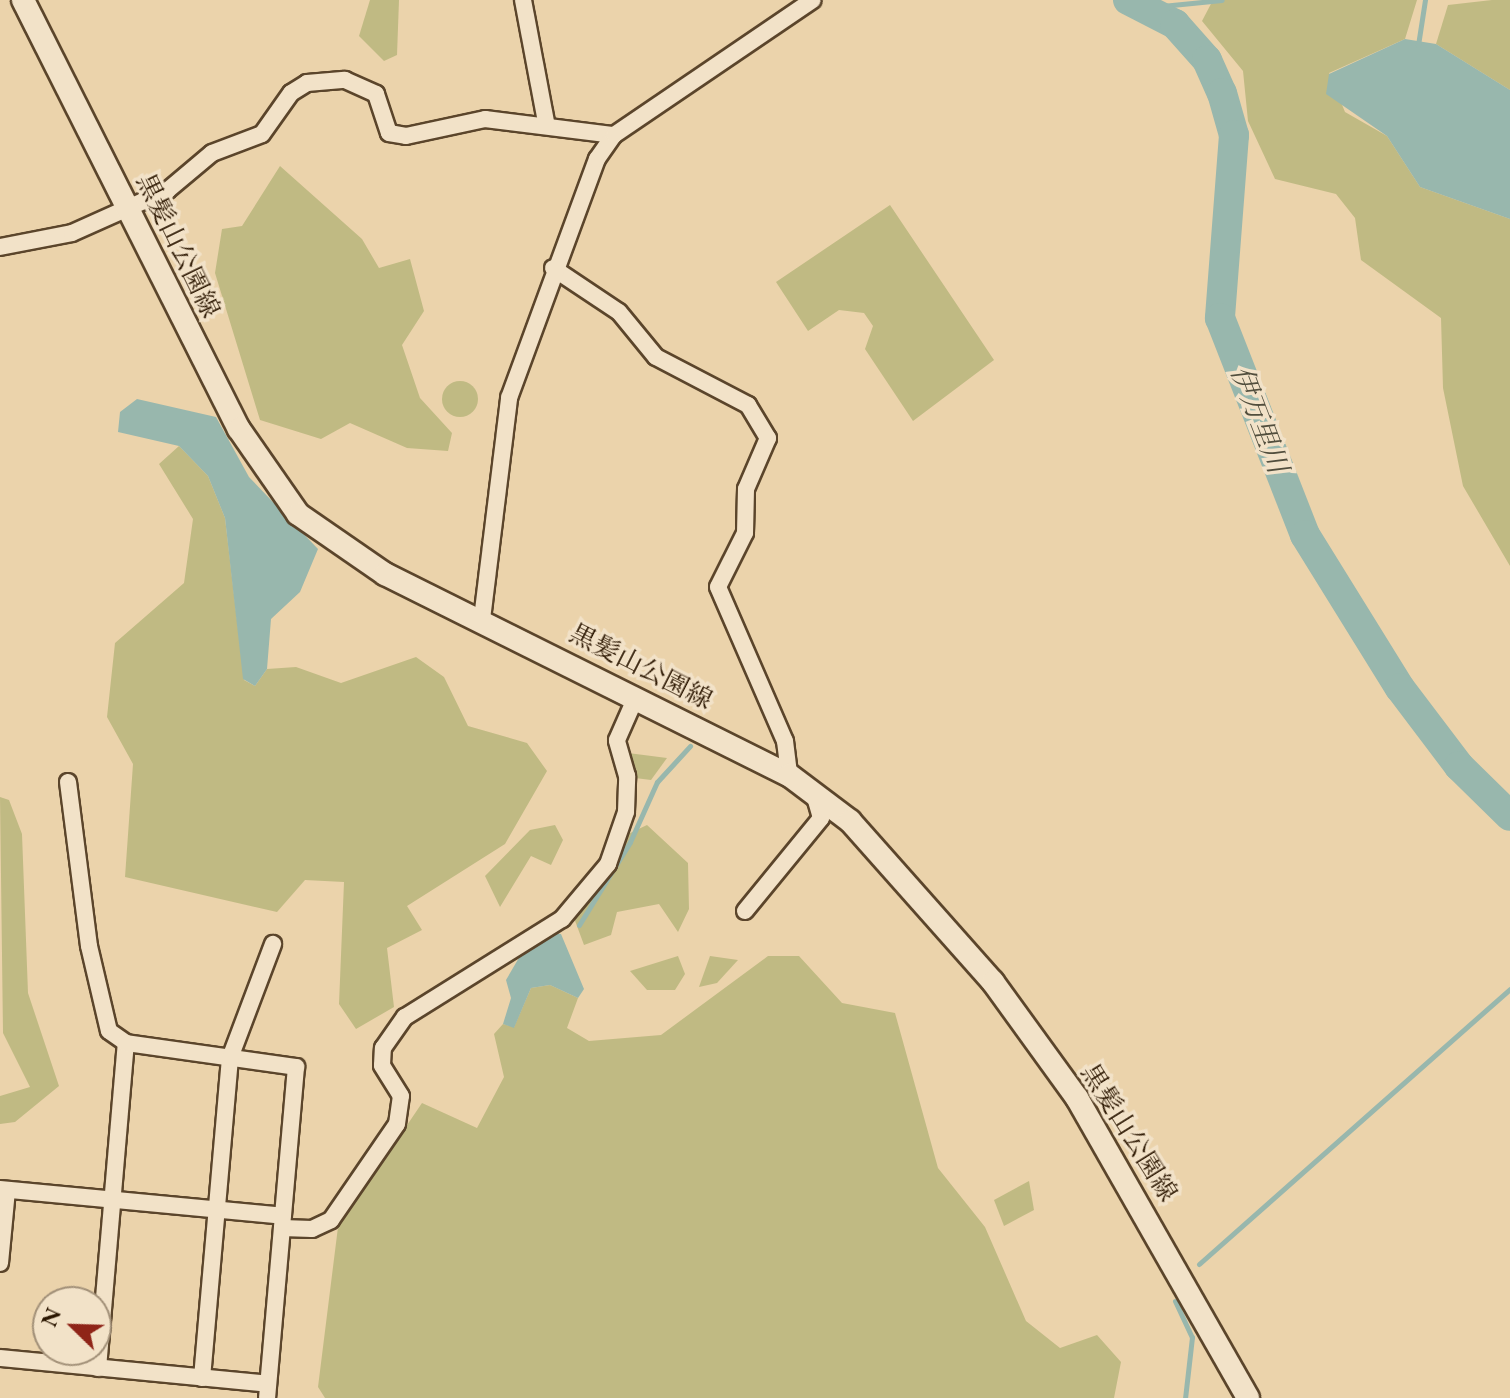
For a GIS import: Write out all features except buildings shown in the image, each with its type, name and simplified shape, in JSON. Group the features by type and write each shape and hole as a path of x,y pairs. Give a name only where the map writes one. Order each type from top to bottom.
{"main road":[{"name":"黒髪山公園線","path":"23,0 239,429 298,514 350,555 789,775 814,793 887,858 1068,1085 1248,1398"}],"street":[{"path":"523,0 546,122"},
{"path":"482,619 509,398 553,268 614,135 813,0"},
{"path":"0,247 72,233 168,190 212,153 262,134 291,93 307,83 345,80 376,94 389,133 406,136 485,119 546,122 614,135"},
{"path":"553,268 619,312 656,357 748,405 768,438 746,489 745,533 718,587 780,726 789,775"},
{"path":"0,1263 4,1189 217,1210 312,1229 331,1220 397,1124 401,1096 382,1065 383,1048 405,1017 562,919 608,864 626,812 627,776 617,740 636,697"},
{"path":"0,1358 202,1378 268,1391 296,1067 126,1043 109,1031 89,946 68,782"},
{"path":"745,911 821,818 814,793"},
{"path":"202,1378 230,1058 273,944"},
{"path":"98,1368 126,1043"}],"shaded area":[{"path":"370,0 399,0 397,55 384,61 359,36"},
{"path":"1213,0 1417,0 1405,39 1329,73 1345,112 1387,136 1420,187 1510,219 1510,566 1463,486 1443,388 1441,318 1361,260 1355,218 1336,194 1275,179 1248,121 1243,71 1202,21"},
{"path":"1510,0 1510,90 1436,44 1448,5"},
{"path":"280,166 362,239 379,268 410,259 424,311 402,345 420,398 452,433 448,451 407,448 350,423 321,439 260,420 215,273 222,229 242,226"},
{"path":"890,205 994,360 913,421 865,349 873,326 864,313 839,310 808,331 776,282"},
{"path":"460,381 473,386 478,399 473,412 460,417 447,412 442,399 447,386"},
{"path":"179,446 208,476 225,518 244,680 255,686 267,669 296,667 341,683 416,657 444,677 468,726 527,743 547,771 505,844 407,906 422,930 387,948 394,1007 356,1029 339,1004 344,882 305,880 277,912 125,877 133,764 107,717 115,643 184,583 193,519 159,464"},
{"path":"628,753 667,758 651,780 635,778"},
{"path":"0,797 9,800 22,834 28,993 59,1086 15,1122 0,1124 0,1096 30,1087 3,1033"},
{"path":"555,825 563,840 551,865 531,856 500,907 485,876 530,830"},
{"path":"647,825 688,863 689,909 678,932 659,904 617,912 611,935 584,945 574,918 626,835"},
{"path":"678,956 685,974 675,990 647,990 630,971"},
{"path":"710,956 738,960 717,983 699,987"},
{"path":"768,956 799,956 842,1003 895,1013 938,1168 985,1227 1026,1321 1060,1348 1097,1335 1121,1362 1114,1398 325,1398 318,1387 338,1227 422,1103 477,1128 504,1077 494,1034 503,1024 514,1027 531,988 550,985 578,998 567,1028 589,1041 661,1035"},
{"path":"1029,1181 1034,1210 1004,1226 994,1200"}],"water":[{"path":"1405,39 1436,44 1510,90 1510,219 1420,187 1387,136 1326,94 1329,74"},
{"path":"137,399 216,417 249,477 318,549 300,592 271,619 267,669 255,686 243,679 225,518 208,476 179,446 118,432 120,412"},
{"path":"552,933 561,934 584,989 578,998 550,985 531,988 514,1028 503,1024 511,998 506,980 520,956"}],"waterway":[{"name":"伊万里川","path":"1128,0 1175,24 1207,60 1222,93 1234,135 1220,318 1305,535 1400,688 1459,766 1510,816"},
{"path":"1152,7 1222,0"},
{"path":"1418,45 1425,0"},
{"path":"579,925 630,842 657,782 690,746"},
{"path":"1199,1264 1510,989"},
{"path":"1175,1301 1192,1337 1185,1398"}]}
